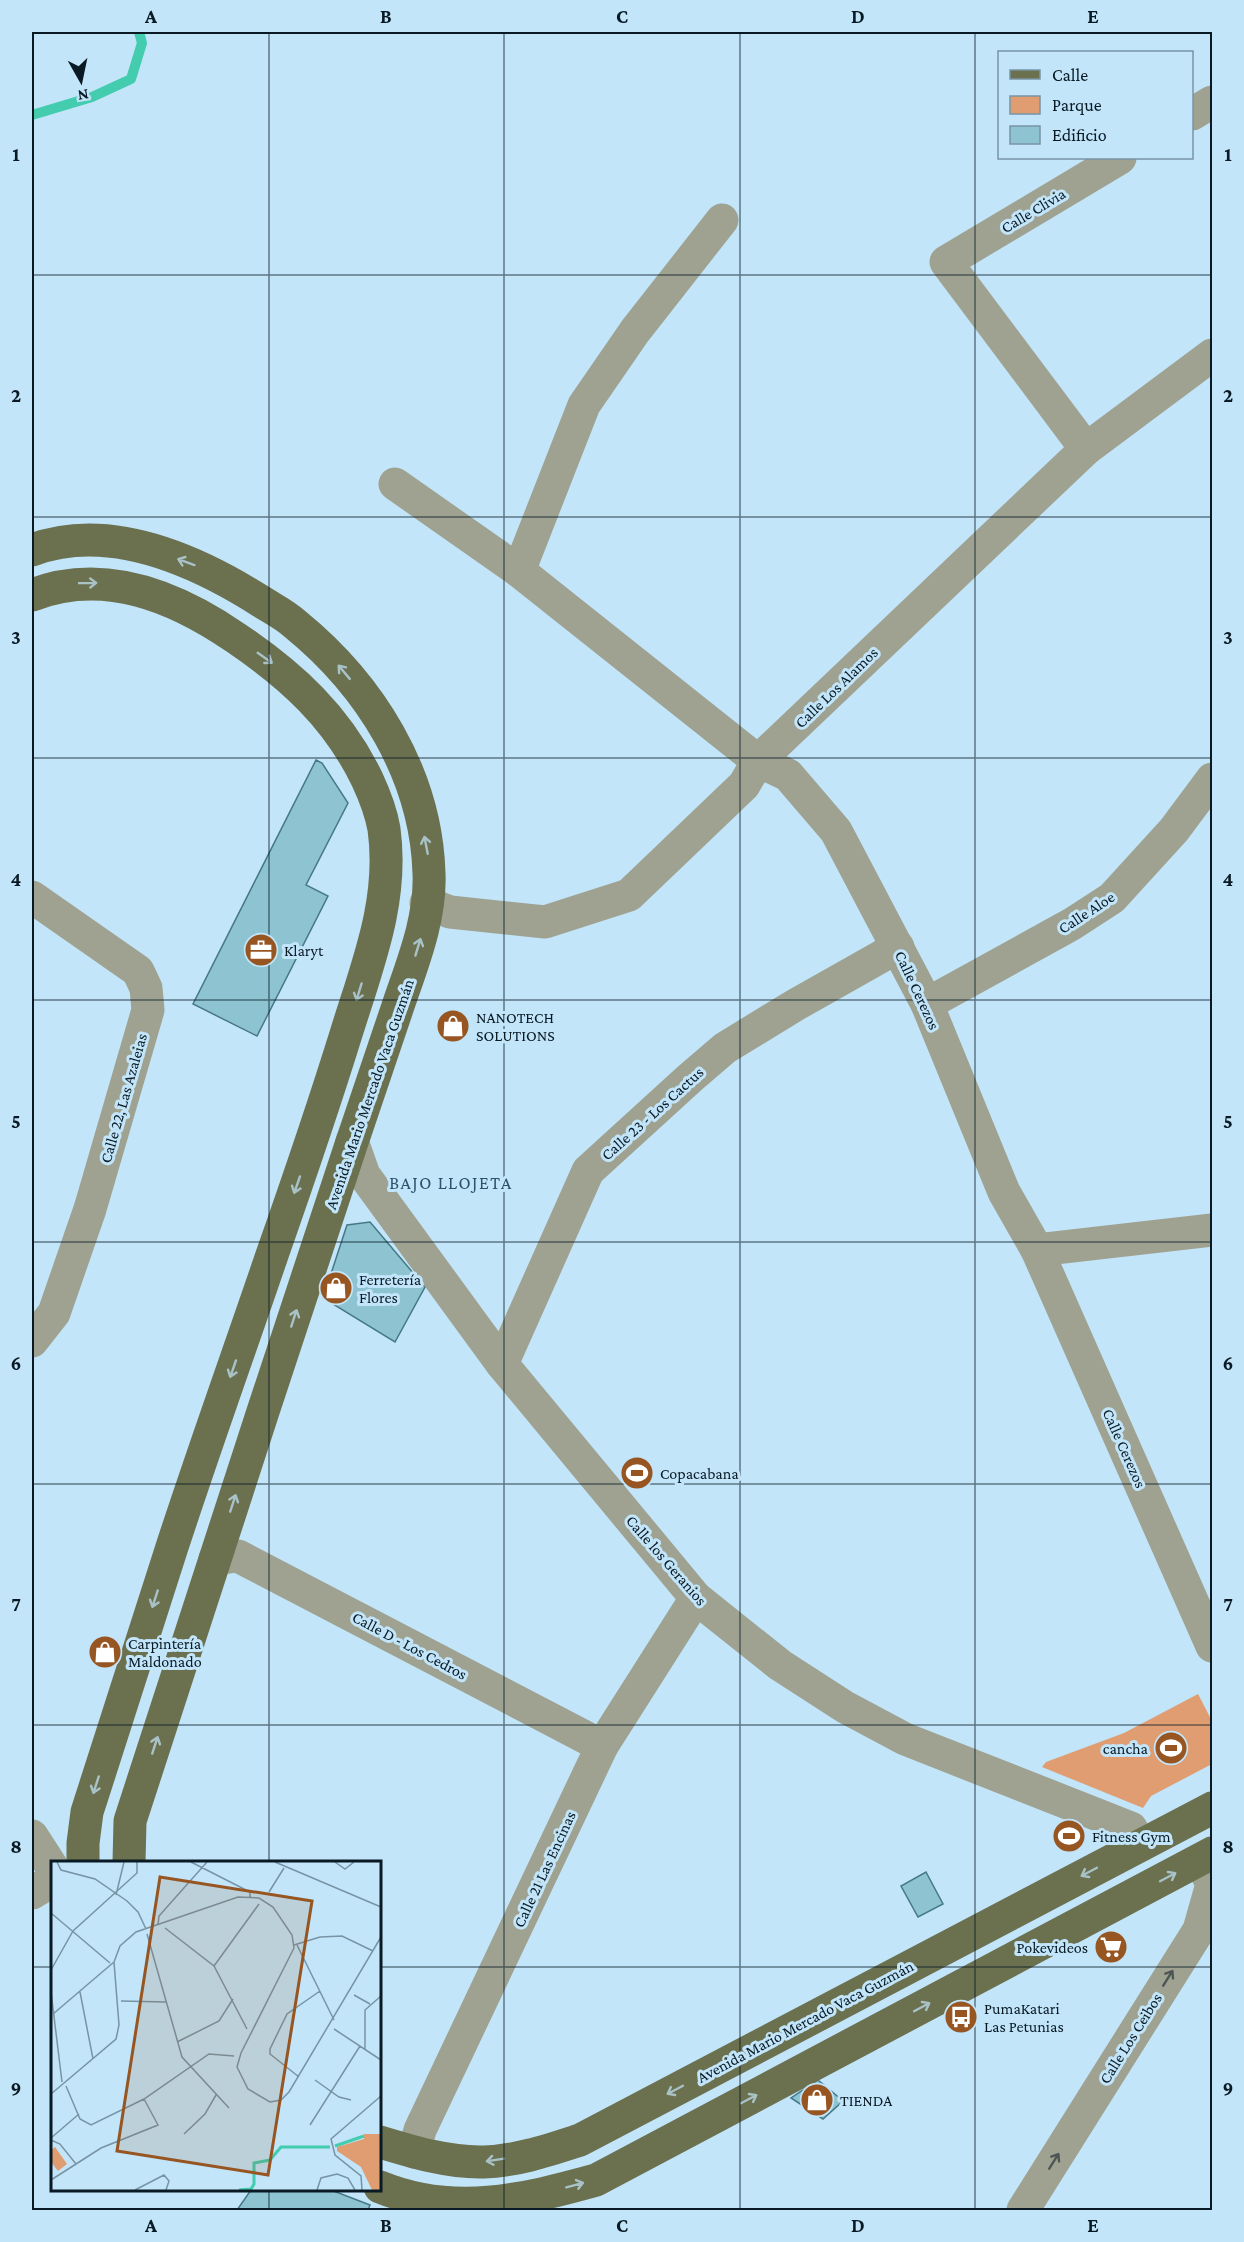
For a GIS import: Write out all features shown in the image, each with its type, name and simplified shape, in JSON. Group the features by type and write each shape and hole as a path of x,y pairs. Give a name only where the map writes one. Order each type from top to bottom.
{"main road":[{"name":"Avenida Mario Mercado Vaca Guzmán","path":"32,550 89,539 146,547 199,567 294,622 335,661 390,733 409,773 428,855 430,879 420,940 130,1821 129,1861"},
{"path":"32,595 48,588 76,583 105,583 144,591 182,606 223,629 272,662 332,721 355,755 372,790 383,825 387,869 385,895 376,938 316,1129 173,1544 87,1812 82,1843 83,1861"},
{"path":"385,895 426,903"},
{"path":"316,1129 352,1141"},
{"path":"173,1544 215,1559"},
{"name":"Avenida Mario Mercado Vaca Guzmán","path":"381,2142 445,2159 485,2162 537,2154 580,2140 1212,1808"},
{"path":"414,2152 389,2191 498,2206 596,2180 1206,1857"}],"street":[{"path":"1193,113 1212,102"},
{"name":"Calle Clivia","path":"1086,449 946,261 1117,159"},
{"path":"519,571 584,405 635,331 722,220"},
{"name":"Calle Los Alamos","path":"426,903 450,912 545,922 629,895 744,785 758,761 1086,449 1212,355"},
{"name":"Calle Cerezos","path":"395,484 519,571 758,761 788,775 836,831 927,1004 1004,1192 1037,1250 1212,1646"},
{"name":"Calle Aloe","path":"927,1004 1072,924 1112,898 1174,830 1212,779"},
{"name":"Calle 22, Las Azaleias","path":"32,897 138,970 146,988 148,1010 90,1209 54,1313 32,1341"},
{"name":"Calle 23 - Los Cactus","path":"502,1364 588,1171 725,1048 898,947"},
{"name":"Calle los Geranios","path":"352,1141 364,1175 502,1364 696,1598 780,1665 845,1707 905,1739 1131,1828 1141,1845"},
{"path":"1037,1250 1212,1230"},
{"name":"Calle D - Los Cedros","path":"215,1559 238,1556 602,1746"},
{"name":"Calle 21 Las Encinas","path":"414,2152 420,2130 602,1746 696,1598"},
{"path":"32,1836 51,1865"},
{"name":"Calle Los Ceibos","path":"1023,2211 1198,1930 1212,1884 1206,1857"},
{"path":"32,1893 51,1882"}],"green space":[{"path":"1198,1694 1212,1721 1212,1764 1151,1796 1143,1808 1042,1767 1046,1762 1124,1733"}],"building":[{"name":"Klaryt","path":"316,760 322,763 348,803 306,885 328,896 257,1036 193,1004"},
{"path":"370,1222 425,1287 395,1342 323,1298 347,1225"},
{"path":"926,1872 943,1904 918,1917 901,1886"},
{"name":"TIENDA","path":"818,2080 843,2101 823,2119 791,2098"},
{"path":"250,2191 334,2191 370,2205 368,2210 237,2210"}],"waterway":[{"path":"32,115 92,97 131,79 142,43 139,32"}],"place":[{"name":"Klaryt","path":"261,950"},
{"name":"NANOTECH SOLUTIONS","path":"453,1026"},
{"name":"Ferretería Flores","path":"336,1288"},
{"name":"Copacabana","path":"637,1473"},
{"name":"Carpintería Maldonado","path":"105,1652"},
{"name":"cancha","path":"1171,1748"},
{"name":"Fitness Gym","path":"1069,1836"},
{"name":"Pokevideos","path":"1111,1947"},
{"name":"PumaKatari Las Petunias","path":"961,2017"},
{"name":"TIENDA","path":"817,2100"}],"district":[{"name":"BAJO LLOJETA","path":"451,1183"}]}
